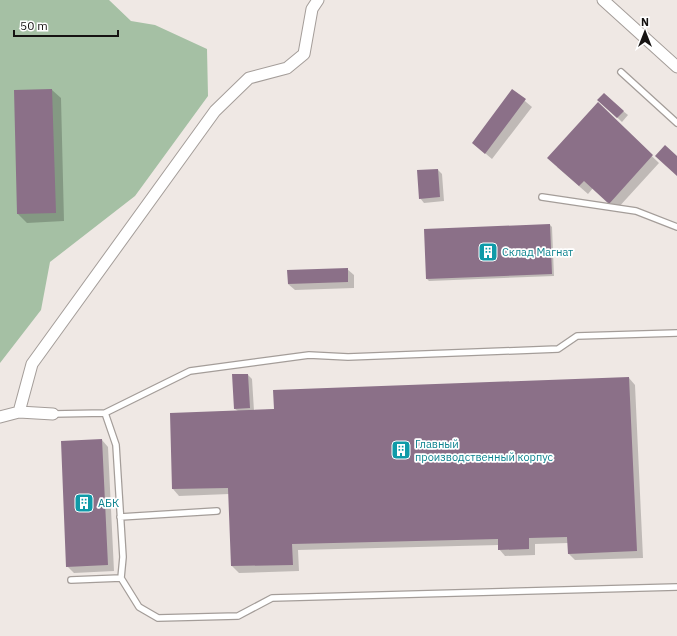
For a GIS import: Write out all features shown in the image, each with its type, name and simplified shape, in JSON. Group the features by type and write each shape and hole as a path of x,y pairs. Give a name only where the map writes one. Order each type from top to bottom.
{"street":[{"path":"19,412 32,364 215,111 249,78 287,68 304,54 312,9 318,0"},
{"path":"603,0 677,67"},
{"path":"0,417 19,412 53,414"}],"lane":[{"path":"620,72 677,123"},
{"path":"542,197 636,211 677,228"},
{"path":"53,414 105,413 190,371 309,355 348,357 558,349 577,336 677,333"},
{"path":"105,413 116,445 123,557 121,578 139,607 158,618 238,616 272,598 677,587"},
{"path":"120,517 217,511"},
{"path":"71,580 121,578"}],"green space":[{"path":"0,0 109,0 131,21 155,25 207,49 208,96 135,196 50,262 41,310 0,363"}],"building":[{"path":"52,89 56,213 17,214 14,90"},
{"path":"512,89 526,99 485,154 472,143"},
{"path":"604,93 624,111 617,118 597,100"},
{"path":"598,102 653,155 609,204 584,181 579,186 547,158"},
{"path":"665,145 677,156 677,176 655,156"},
{"path":"438,169 440,197 419,199 417,170"},
{"name":"Склад Магнат","path":"550,224 552,274 426,279 424,229"},
{"path":"348,268 348,282 288,284 287,270"},
{"path":"232,374 248,374 250,408 234,409"},
{"name":"Главный производственный корпус","path":"629,377 637,551 568,554 567,537 529,538 529,549 498,550 498,539 292,544 293,565 231,566 228,488 172,489 170,413 274,409 273,390"},
{"name":"АБК","path":"102,439 108,565 66,567 61,441"}],"place":[{"name":"Склад Магнат","path":"488,252"},
{"name":"Главный производственный корпус","path":"401,450"},
{"name":"АБК","path":"84,503"}]}
